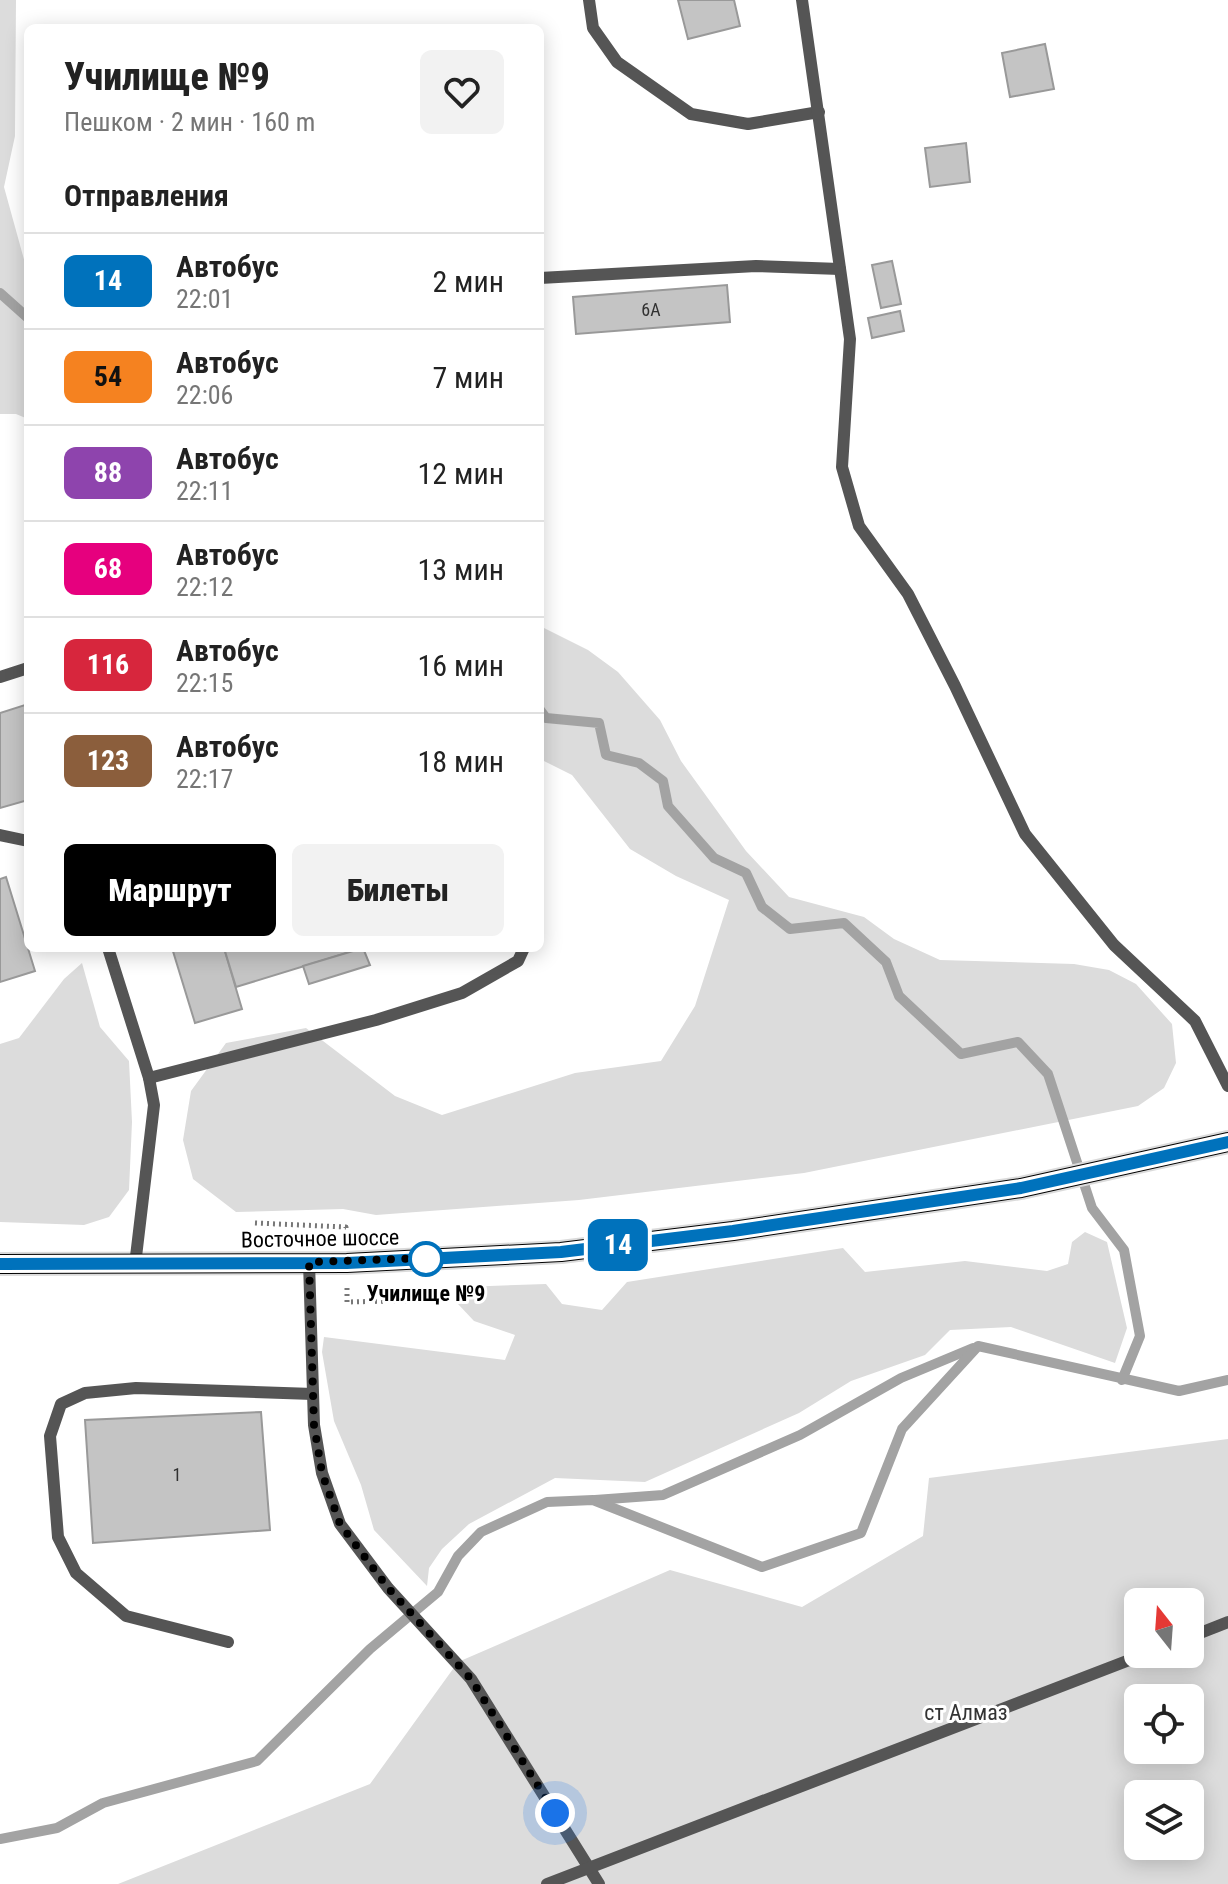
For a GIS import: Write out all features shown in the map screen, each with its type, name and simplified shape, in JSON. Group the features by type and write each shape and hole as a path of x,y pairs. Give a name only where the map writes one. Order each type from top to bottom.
{"main road":[{"name":"Восточное шоссе","path":"0,1264 309,1262 561,1252 733,1231 1021,1188 1228,1142"}],"lane":[{"path":"589,0 593,28 617,62 691,114 748,124 819,112"},
{"path":"802,0 850,339 842,467 859,526 908,594 1025,834 1114,945 1195,1021 1228,1086"},
{"path":"544,278 756,266 840,269"},
{"path":"0,677 24,669"},
{"path":"0,835 24,840"},
{"path":"109,952 149,1078 154,1105 135,1265"},
{"path":"149,1078 376,1020 462,993 518,961 522,952"},
{"path":"309,1262 314,1425 322,1473 340,1524 388,1588 471,1679 599,1884"},
{"path":"228,1642 126,1616 76,1573 58,1537 50,1436 61,1404 85,1393 136,1388 313,1394"},
{"path":"1204,1631 1228,1622"},
{"path":"547,1884 1124,1662"}],"green space":[{"path":"0,0 16,0 15,136 4,187 24,260 24,417 0,414"},
{"path":"544,628 588,650 618,672 660,720 681,761 746,851 789,897 864,917 894,939 940,960 1074,964 1109,970 1136,984 1172,1024 1176,1063 1164,1088 1138,1106 804,1173 579,1200 376,1215 343,1209 236,1212 193,1179 183,1140 191,1091 226,1043 306,1028 395,1096 442,1115 575,1073 661,1061 695,1006 729,900 676,876 630,849 572,775 544,761"},
{"path":"82,963 100,1027 129,1061 132,1122 129,1190 109,1217 84,1225 0,1222 0,1044 19,1038 64,979"},
{"path":"1085,1232 1107,1242 1127,1328 1115,1363 1011,1327 950,1330 925,1355 851,1381 799,1413 645,1482 555,1478 469,1524 442,1549 429,1568 427,1586 374,1530 361,1485 334,1421 322,1352 324,1337 505,1360 515,1335 474,1321 458,1304 463,1287 546,1284 562,1304 602,1310 627,1282 843,1248 865,1272 965,1261 1047,1271 1068,1264 1072,1242"},
{"name":"ст Алмаз","path":"1228,1439 1228,1884 118,1884 370,1784 458,1662 670,1570 802,1607 923,1536 929,1478"}],"building":[{"path":"678,0 734,0 740,26 688,39"},
{"path":"1045,44 1054,89 1010,97 1002,53"},
{"path":"966,143 970,182 930,187 925,148"},
{"path":"892,261 901,304 881,308 872,265"},
{"path":"727,285 730,322 576,334 573,297"},
{"path":"900,311 904,331 872,338 868,318"},
{"path":"24,705 24,801 0,808 0,713"},
{"path":"6,877 24,935 24,952 29,952 35,971 0,982 0,879"},
{"path":"173,952 225,952 242,1009 195,1023"},
{"path":"225,952 350,952 236,987"},
{"path":"350,952 365,952 370,965 309,984 303,966"},
{"path":"261,1412 270,1530 93,1543 85,1420"}],"waterway":[{"path":"0,293 24,314"},
{"path":"544,715 599,723 606,755 639,763 663,781 668,806 714,858 746,873 762,907 790,929 844,923 886,962 899,996 961,1054 1018,1042 1048,1074 1092,1208 1124,1250 1140,1336 1122,1380"},
{"path":"0,1839 57,1828 103,1803 257,1761 370,1649 438,1592 458,1556 481,1532 547,1502 593,1500 762,1567 861,1533 902,1429 978,1346 1179,1391 1228,1380"},
{"path":"595,1500 663,1495 800,1435 901,1378 973,1348"}],"bus line":[{"name":"14","path":"0,1264 347,1263 561,1252 733,1231 1021,1188 1228,1142"}],"place":[{"name":"Училище №9","path":"426,1259"}],"route":[{"path":"426,1259 430,1258 309,1262 314,1425 322,1473 340,1524 388,1588 471,1679 555,1813"}]}
